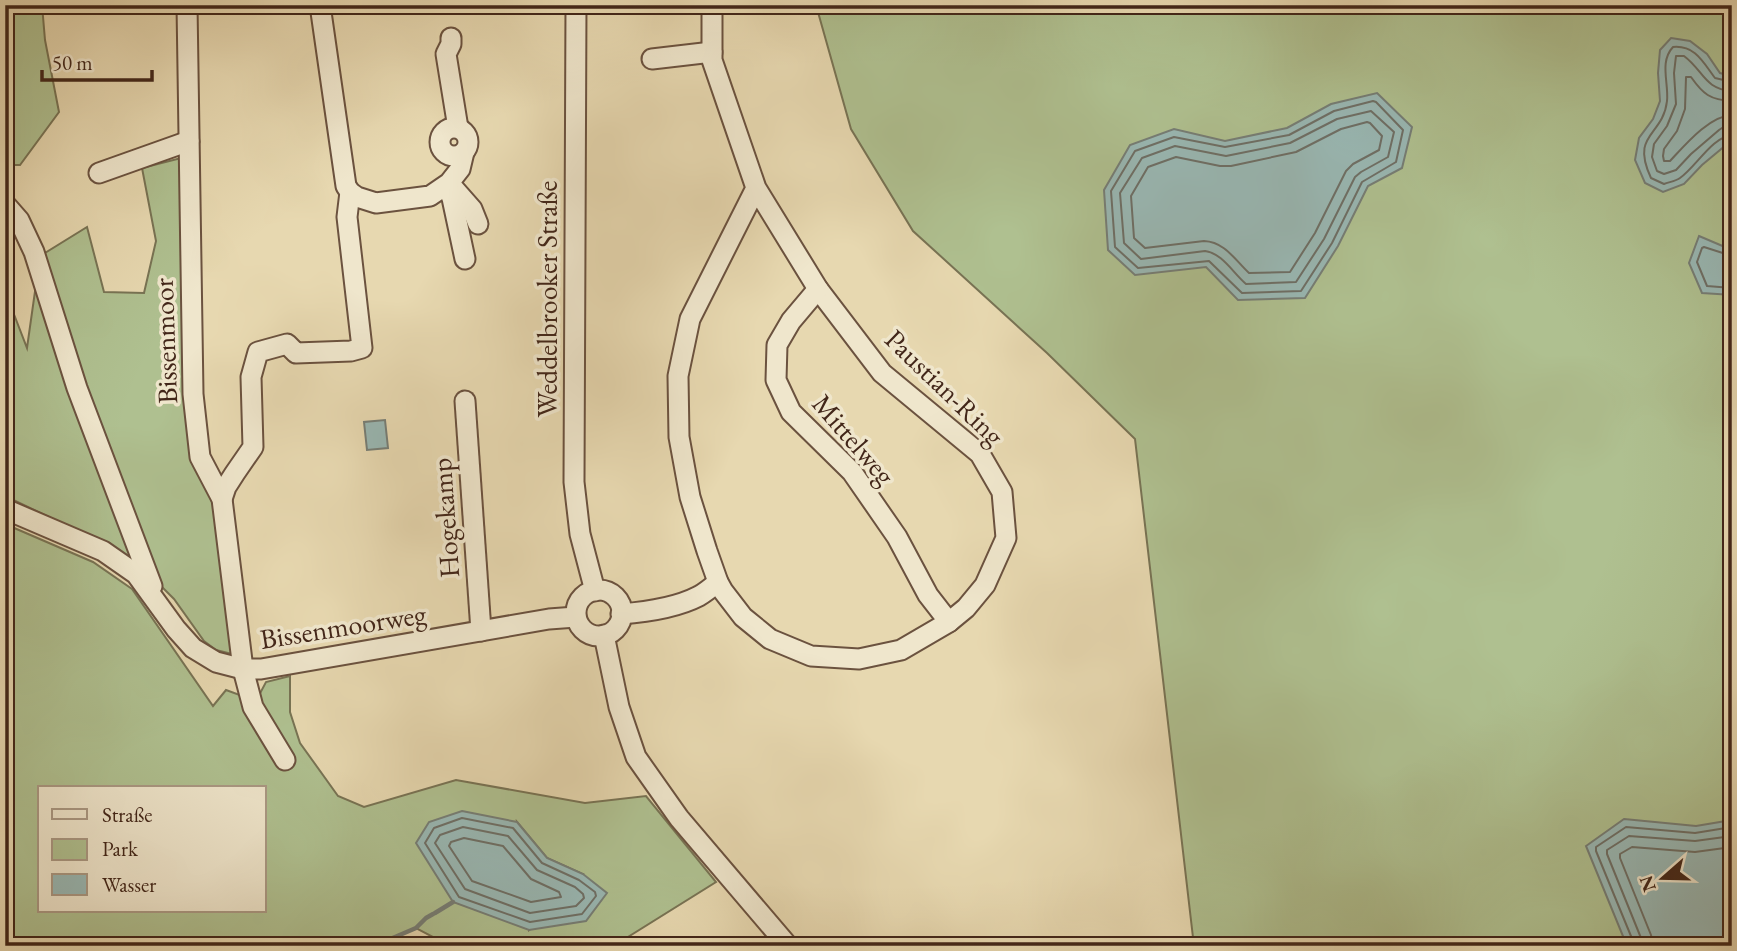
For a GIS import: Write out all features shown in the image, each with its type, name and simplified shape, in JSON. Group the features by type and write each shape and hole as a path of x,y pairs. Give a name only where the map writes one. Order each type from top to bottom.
{"street":[{"name":"Bissenmoor","path":"187,5 193,394 200,457 222,499 243,668 253,707 285,760"},
{"path":"320,5 346,186 357,197 376,203 430,196 448,184 460,169 464,152 451,156 443,151 441,146 444,133 458,128 446,54 452,38"},
{"name":"Weddelbrooker Straße","path":"576,5 574,482 580,534 595,591"},
{"name":"Paustian-Ring","path":"712,5 712,60 756,188 818,289 882,373 980,454 1002,492 1006,538 985,586 966,608 949,622 901,650 859,659 811,656 770,639 743,617 718,582 690,497 678,437 678,376 690,320 756,188"},
{"path":"652,59 712,52"},
{"path":"99,173 189,141"},
{"path":"448,184 472,209 478,224"},
{"path":"448,184 465,259"},
{"path":"222,499 226,487 253,447 251,377 258,352 287,344 296,353 351,351 362,348 347,217 350,192"},
{"path":"5,204 19,220 34,252 77,388 161,610"},
{"name":"Mittelweg","path":"818,289 791,321 777,345 776,380 791,412 852,472 897,537 928,595 949,622"},
{"name":"Hogekamp","path":"465,401 481,631"},
{"name":"Bissenmoorweg","path":"5,509 103,551 136,574 161,610 193,648 216,662 243,668 261,669 576,617"},
{"path":"621,614 662,608 690,600 718,582"},
{"path":"602,591 614,596 621,607 621,614 616,628 597,636 583,630 576,617 576,610 582,597 602,591"},
{"path":"604,635 619,708 636,757 679,818 789,946"}],"green space":[{"path":"5,5 42,5 45,40 59,112 20,165 5,165"},
{"path":"816,5 1732,5 1732,946 1194,946 1135,439 1047,353 913,231 851,129"},
{"path":"185,157 189,397 218,499 232,654 216,650 204,641 174,599 138,563 99,541 5,496 5,291 27,348 40,256 87,227 104,292 144,293 156,241 142,168"},
{"path":"5,524 93,562 132,589 213,706 226,690 256,701 266,682 290,676 290,712 300,743 338,796 364,807 456,780 585,803 646,796 716,882 615,945 450,946 416,928 371,946 5,946","holes":["517,822 547,858 583,874 529,930"]}],"water":[{"path":"1671,38 1690,41 1707,54 1720,73 1732,76 1732,140 1684,184 1663,192 1645,183 1635,160 1639,138 1653,119 1660,101 1660,50"},
{"path":"1377,93 1412,127 1402,168 1368,186 1338,246 1305,298 1238,300 1206,267 1135,275 1108,250 1104,190 1130,145 1174,129 1225,141 1287,128 1331,104"},
{"path":"1699,236 1732,250 1732,295 1702,293 1689,263"},
{"path":"385,420 388,448 367,450 364,422"},
{"path":"462,811 517,822 547,858 583,874 607,893 586,921 529,930 453,902 416,843 429,822"},
{"path":"1624,819 1696,826 1732,820 1732,946 1627,946 1586,846"}],"waterway":[{"path":"435,913 453,902"},
{"path":"374,946 416,928 433,914"}]}
